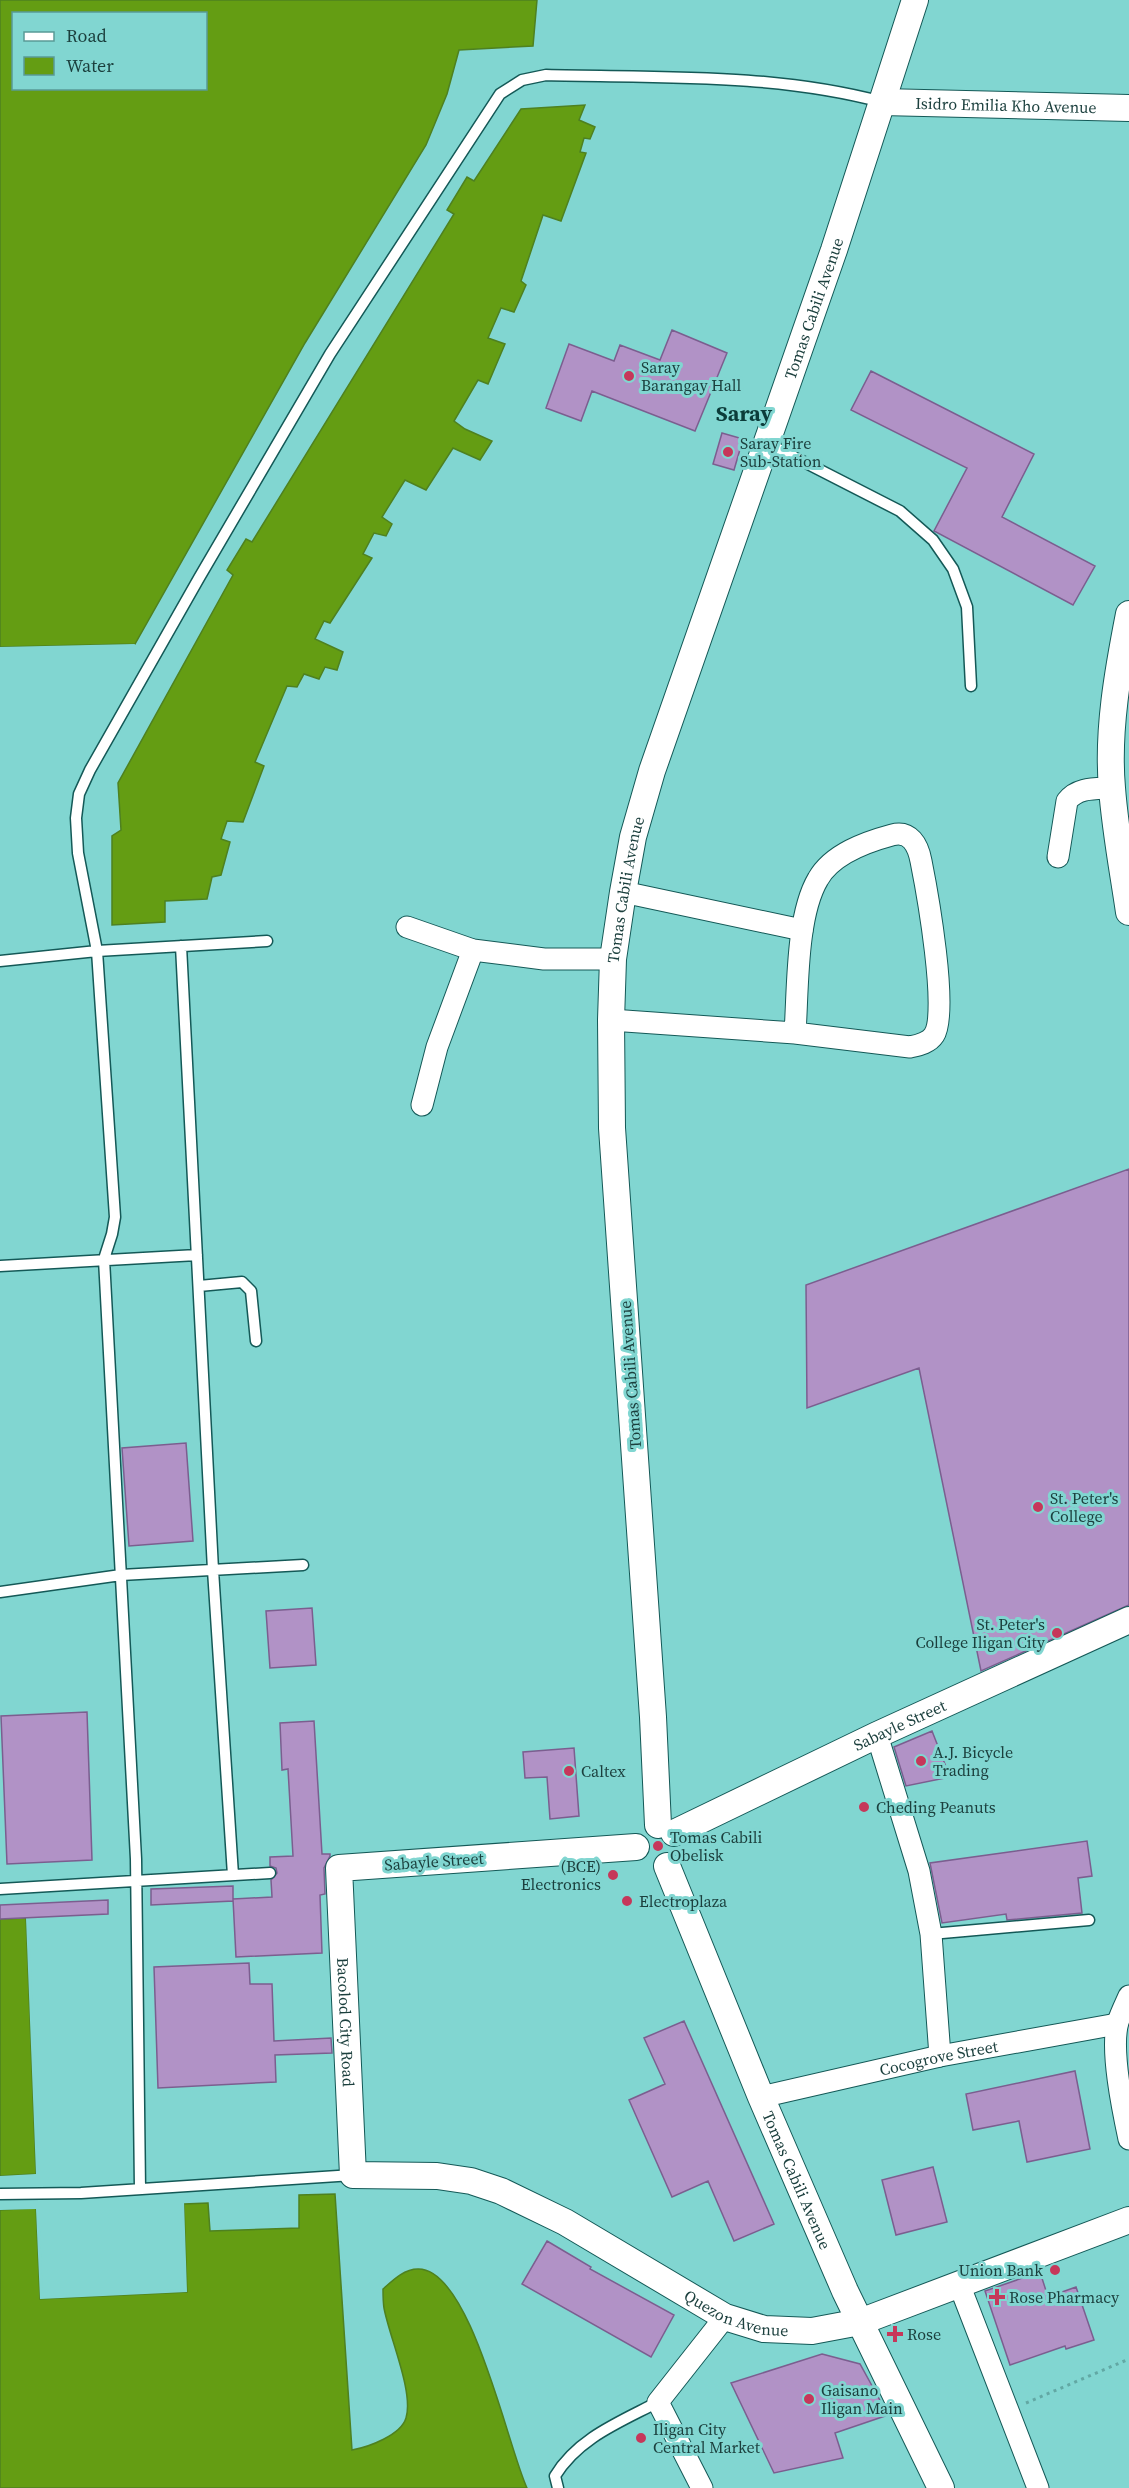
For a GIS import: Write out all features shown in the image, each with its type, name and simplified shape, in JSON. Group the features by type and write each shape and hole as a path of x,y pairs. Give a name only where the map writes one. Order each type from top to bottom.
{"street":[{"name":"Tomas Cabili Avenue","path":"666,1829 652,1705 612,1128 613,959 633,837 652,771 834,250 915,0"},
{"name":"Isidro Emilia Kho Avenue","path":"882,102 1129,108"},
{"path":"1129,614 1121,652 1112,736 1112,788 1129,912"},
{"path":"1058,857 1067,801 1072,794 1082,790 1112,788"},
{"path":"611,1020 795,1033 910,1047 933,1038 938,1029 938,968 918,846 911,837 898,833 870,840 835,860 818,878 802,930 795,1033"},
{"path":"623,892 802,930"},
{"path":"407,927 473,950 544,959 613,959"},
{"path":"422,1105 437,1047 473,950"},
{"name":"Sabayle Street","path":"666,1829 1129,1620"},
{"path":"877,1735 919,1871 931,1934 940,2056"},
{"path":"666,1829 679,1845 676,1857 667,1866 654,1868 643,1863 636,1847 642,1832 666,1829"},
{"name":"Sabayle Street","path":"339,1868 636,1847"},
{"name":"Tomas Cabili Avenue","path":"667,1866 761,2097 860,2322 941,2488"},
{"name":"Bacolod City Road","path":"339,1868 353,2175"},
{"path":"1129,1996 1118,2024 1120,2090 1129,2139"},
{"name":"Cocogrove Street","path":"761,2097 940,2056 1118,2024"},
{"name":"Quezon Avenue","path":"353,2175 437,2176 471,2181 501,2191 565,2222 724,2317 764,2329 812,2331 860,2322 1129,2220"},
{"path":"958,2284 1038,2488"},
{"path":"702,2488 658,2402 724,2317"}],"lane":[{"path":"140,2189 136,1880 104,1259 115,1216 97,951 78,853 76,818 79,794 90,770 199,578 330,354 500,94 522,80 546,75 780,82 842,92 882,102"},
{"path":"766,443 900,510 933,540 953,569 967,607 971,686"},
{"path":"0,961 97,951 267,941"},
{"path":"182,946 213,1570 233,1875"},
{"path":"0,1266 197,1255"},
{"path":"199,1286 243,1282 248,1285 251,1291 256,1341"},
{"path":"0,1592 122,1575 303,1565"},
{"path":"0,1889 270,1873"},
{"path":"931,1934 1089,1920"},
{"path":"0,2194 140,2189 353,2175"},
{"path":"558,2488 555,2476 565,2460 585,2441 658,2402"}],"path":[{"path":"1008,2411 1129,2359"}],"water":[{"path":"0,0 537,0 533,46 459,50 447,94 426,145 305,343 135,644 0,647"},
{"path":"585,105 579,120 595,127 590,139 584,138 580,152 586,153 561,221 543,215 521,281 526,285 514,312 501,308 488,338 505,344 488,384 478,380 454,421 465,429 492,441 480,460 453,448 426,490 405,480 382,517 392,524 386,536 374,533 363,554 372,558 330,623 324,621 315,639 343,652 337,670 325,667 319,679 304,674 297,687 287,686 255,762 264,766 243,822 227,821 221,839 230,842 221,875 212,877 207,899 165,901 165,922 112,925 112,836 121,830 118,783 233,575 227,570 246,539 252,542 454,214 447,210 467,177 474,181 521,109"},
{"path":"26,1918 36,2174 0,2176 0,1919"},
{"path":"335,2194 352,2450 391,2435 398,2430 406,2418 407,2394 384,2308 383,2289 403,2273 418,2269 437,2276 455,2297 471,2327 527,2488 0,2488 0,2210 36,2208 40,2299 187,2292 184,2204 208,2203 210,2231 299,2228 299,2195"}],"pier":[{"path":"135,644 134,647 0,650 0,647"},
{"path":"0,1916 29,1917 39,2174 36,2177 0,2179 0,2176 36,2174 26,1918 0,1919"},
{"path":"184,2201 187,2292 40,2299 36,2209 0,2210 0,2207 39,2207 43,2296 184,2289 181,2204"}],"building":[{"path":"672,330 727,353 695,431 592,391 581,421 546,408 569,344 614,361 620,345 660,360"},
{"path":"871,371 1034,454 1002,517 1095,566 1073,605 934,531 967,468 851,410"},
{"name":"Saray Fire Sub-Station","path":"722,433 743,439 734,470 713,464"},
{"name":"St. Peter's College","path":"1129,1169 1129,1605 981,1671 919,1368 807,1408 806,1285"},
{"path":"186,1443 193,1541 129,1546 122,1448"},
{"path":"312,1608 316,1665 270,1668 266,1611"},
{"path":"87,1712 92,1860 7,1864 1,1716"},
{"path":"314,1721 322,1854 330,1854 324,1868 325,1894 320,1895 322,1953 236,1957 233,1899 272,1897 271,1880 277,1873 276,1868 270,1866 270,1857 293,1856 288,1769 282,1770 280,1723"},
{"path":"932,1731 950,1777 906,1786 894,1747"},
{"path":"574,1748 579,1816 550,1819 547,1777 525,1778 523,1752"},
{"path":"1087,1841 1092,1876 1078,1878 1082,1913 1007,1920 1006,1914 942,1923 930,1863"},
{"path":"233,1886 233,1901 151,1905 151,1889"},
{"path":"108,1900 108,1914 0,1919 0,1905"},
{"path":"249,1963 250,1984 272,1984 274,2041 331,2038 332,2053 275,2055 276,2082 158,2088 154,1967"},
{"path":"684,2021 774,2224 734,2241 708,2181 672,2197 629,2100 665,2084 644,2038"},
{"path":"1075,2071 1090,2149 1027,2162 1019,2121 973,2130 966,2094"},
{"path":"933,2167 947,2222 896,2235 882,2180"},
{"path":"547,2241 591,2267 590,2269 674,2315 651,2357 522,2284"},
{"path":"1040,2272 1048,2297 1076,2287 1094,2340 1066,2349 1065,2346 1010,2365 985,2291"},
{"name":"Gaisano Iligan Main","path":"822,2354 860,2364 888,2415 835,2433 843,2458 774,2473 731,2383"}],"place":[{"name":"Saray Barangay Hall","path":"629,376"},
{"name":"Saray Fire Sub-Station","path":"728,452"},
{"name":"St. Peter's College","path":"1038,1507"},
{"name":"St. Peter's College Iligan City","path":"1057,1633"},
{"name":"A.J. Bicycle Trading","path":"921,1761"},
{"name":"Caltex","path":"569,1771"},
{"name":"Cheding Peanuts","path":"864,1807"},
{"name":"Tomas Cabili Obelisk","path":"658,1846"},
{"name":"(BCE) Electronics","path":"613,1875"},
{"name":"Electroplaza","path":"627,1901"},
{"name":"Union Bank","path":"1055,2270"},
{"name":"Rose Pharmacy","path":"997,2297"},
{"name":"Rose","path":"895,2334"},
{"name":"Gaisano Iligan Main","path":"809,2399"},
{"name":"Iligan City Central Market","path":"641,2438"}],"district":[{"name":"Saray","path":"744,413"}]}
